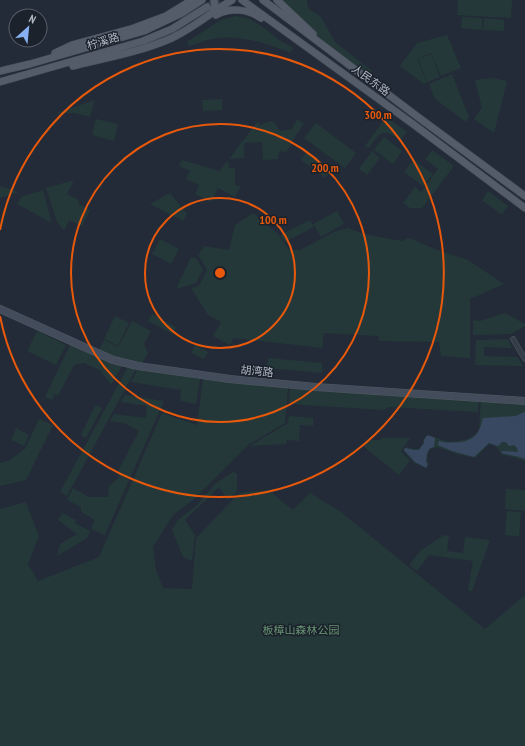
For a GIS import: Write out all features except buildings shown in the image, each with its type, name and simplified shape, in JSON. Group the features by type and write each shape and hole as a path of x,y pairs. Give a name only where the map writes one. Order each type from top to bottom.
{"main road":[{"path":"131,29 185,0"},
{"path":"30,64 72,45 131,29 166,16 192,0"},
{"name":"柠溪路","path":"0,71 30,64 144,30 182,13 202,0"},
{"path":"184,31 215,6 214,0"},
{"path":"209,10 232,0"},
{"name":"人民东路","path":"242,0 525,208"},
{"name":"人民东路","path":"263,0 525,196"},
{"path":"277,0 297,17 324,45"},
{"path":"38,72 61,69 135,51 171,38 200,25 222,12 236,9 256,15 278,30 294,37 301,29"},
{"name":"柠溪路","path":"0,82 143,41 172,29 209,10"}],"street":[{"name":"胡湾路","path":"0,309 113,360 138,366 230,379 525,401"},
{"path":"513,339 525,359"}],"green space":[{"path":"279,0 307,0 308,8 321,17 335,42 372,71 367,77 325,44 299,17"},
{"path":"458,0 512,0 511,18 457,15"},
{"path":"236,16 252,20 279,40 294,48 290,53 252,40 232,38 209,40 189,46 187,42 221,20"},
{"path":"462,17 482,18 482,30 461,28"},
{"path":"484,18 504,20 504,31 483,30"},
{"path":"447,35 461,68 441,76 431,53 417,59 427,83 424,84 400,66 417,43"},
{"path":"431,54 440,77 427,82 418,59"},
{"path":"452,74 469,117 466,122 435,99 429,84"},
{"path":"492,78 507,81 494,133 474,119 482,108 475,80"},
{"path":"222,99 222,110 203,111 202,100"},
{"path":"95,100 90,117 75,113 56,113"},
{"path":"386,117 407,132 400,141 386,133 379,136 369,148 365,146"},
{"path":"96,119 118,124 114,141 92,135"},
{"path":"297,119 304,124 286,152 279,151 278,159 263,160 262,142 244,143 244,158 229,159 258,121 260,125 270,121 274,122 280,131 292,129"},
{"path":"316,123 356,153 345,168 304,138"},
{"path":"384,137 402,151 393,164 374,150"},
{"path":"432,150 454,166 422,208 410,208 403,203 415,187 421,192 438,169 425,159"},
{"path":"372,151 380,158 367,175 359,169"},
{"path":"306,152 331,170 325,178 301,160"},
{"path":"182,160 219,171 228,160 229,168 235,168 235,185 241,186 235,197 218,188 211,202 195,194 199,185 186,179 190,171 179,166"},
{"path":"413,160 433,174 423,186 404,172"},
{"path":"74,180 67,194 79,200 78,203 90,210 82,226 69,220 64,231 57,222 46,188"},
{"path":"0,186 19,192 0,198"},
{"path":"43,190 52,223 17,204 21,197"},
{"path":"488,191 508,206 502,215 482,200"},
{"path":"170,193 187,214 183,221 150,204"},
{"path":"337,211 344,224 321,237 313,224"},
{"path":"253,213 278,234 289,250 300,250 336,231 348,228 364,234 402,241 407,238 412,239 437,250 468,260 504,284 470,299 470,358 441,356 439,342 379,341 379,336 324,333 322,348 234,338 230,345 213,336 221,322 208,315 191,288 199,286 207,270 198,255 204,246 229,250 235,225"},
{"path":"310,220 314,227 285,242 280,235"},
{"path":"160,239 179,249 171,264 152,254"},
{"path":"191,257 197,259 203,270 196,283 176,289"},
{"path":"505,313 525,324 525,326 511,334 473,335 473,320 480,321"},
{"path":"152,314 176,327 173,334 148,321"},
{"path":"115,316 129,323 118,346 104,339"},
{"path":"132,321 151,331 144,344 148,353 141,365 98,352 104,340 118,347"},
{"path":"37,331 66,345 56,365 27,351"},
{"path":"508,339 512,348 484,347 484,356 517,357 523,366 475,365 476,340"},
{"path":"70,345 112,364 122,366 111,385 100,370 84,363 74,365 58,396 55,394 52,400 45,397"},
{"path":"195,345 208,352 204,359 191,353"},
{"path":"268,358 322,363 322,373 267,368"},
{"path":"129,365 137,367 67,496 60,492"},
{"path":"138,369 200,379 196,404 180,401 181,390 131,382"},
{"name":"板樟山森林公园","path":"203,378 288,387 285,423 248,445 193,500 173,515 153,547 156,570 163,588 192,589 196,538 239,493 268,490 293,510 310,493 341,512 485,629 525,595 525,746 0,746 0,509 26,502 39,536 28,564 38,581 99,557 162,413 197,425"},
{"path":"290,389 479,401 478,412 388,407 384,410 289,404"},
{"path":"125,395 164,401 105,535 91,529 95,520 81,512 81,507 67,500 73,488 89,497 108,497 109,486 119,477 119,469 139,431 124,423 110,421 114,414 146,418 147,406 121,402"},
{"path":"481,399 525,402 525,461 501,454 497,447 489,444 475,458 437,447 429,450 427,459 429,464 426,468 414,463 403,450 406,447 418,449 423,444 425,437 428,435 449,442 465,440 475,435 479,430"},
{"path":"95,405 102,408 86,438 81,435"},
{"path":"289,416 313,418 313,426 300,425 299,441 287,440 286,444 250,446 288,423"},
{"path":"39,419 53,425 26,480 0,486 0,463 8,461 25,449"},
{"path":"16,428 29,435 24,446 11,440"},
{"path":"382,438 410,438 401,451 410,461 399,475 363,446 367,440 381,440"},
{"path":"233,472 237,474 237,491 228,500 219,487 185,520 195,535 192,561 183,557 172,530 177,521 196,506 216,483"},
{"path":"506,489 525,490 525,511 505,509"},
{"path":"507,511 521,512 519,536 505,535"},
{"path":"62,513 76,520 75,523 90,531 87,538 57,556 60,544 77,534 58,520"},
{"path":"444,535 449,536 447,551 463,553 465,537 490,540 472,591 468,590 473,561 429,555 417,571 409,565 420,551"}],"water":[{"path":"524,412 525,459 501,453 503,451 518,452 514,445 509,446 506,442 502,442 498,446 489,443 474,457 452,451 438,445 439,441 456,443 472,438 479,430 483,418 516,416"},
{"path":"428,435 435,438 434,447 430,448 427,453 426,462 428,464 426,468 415,462 404,450 405,448 419,450"}],"tunnel":[{"path":"207,7 219,0"}]}
